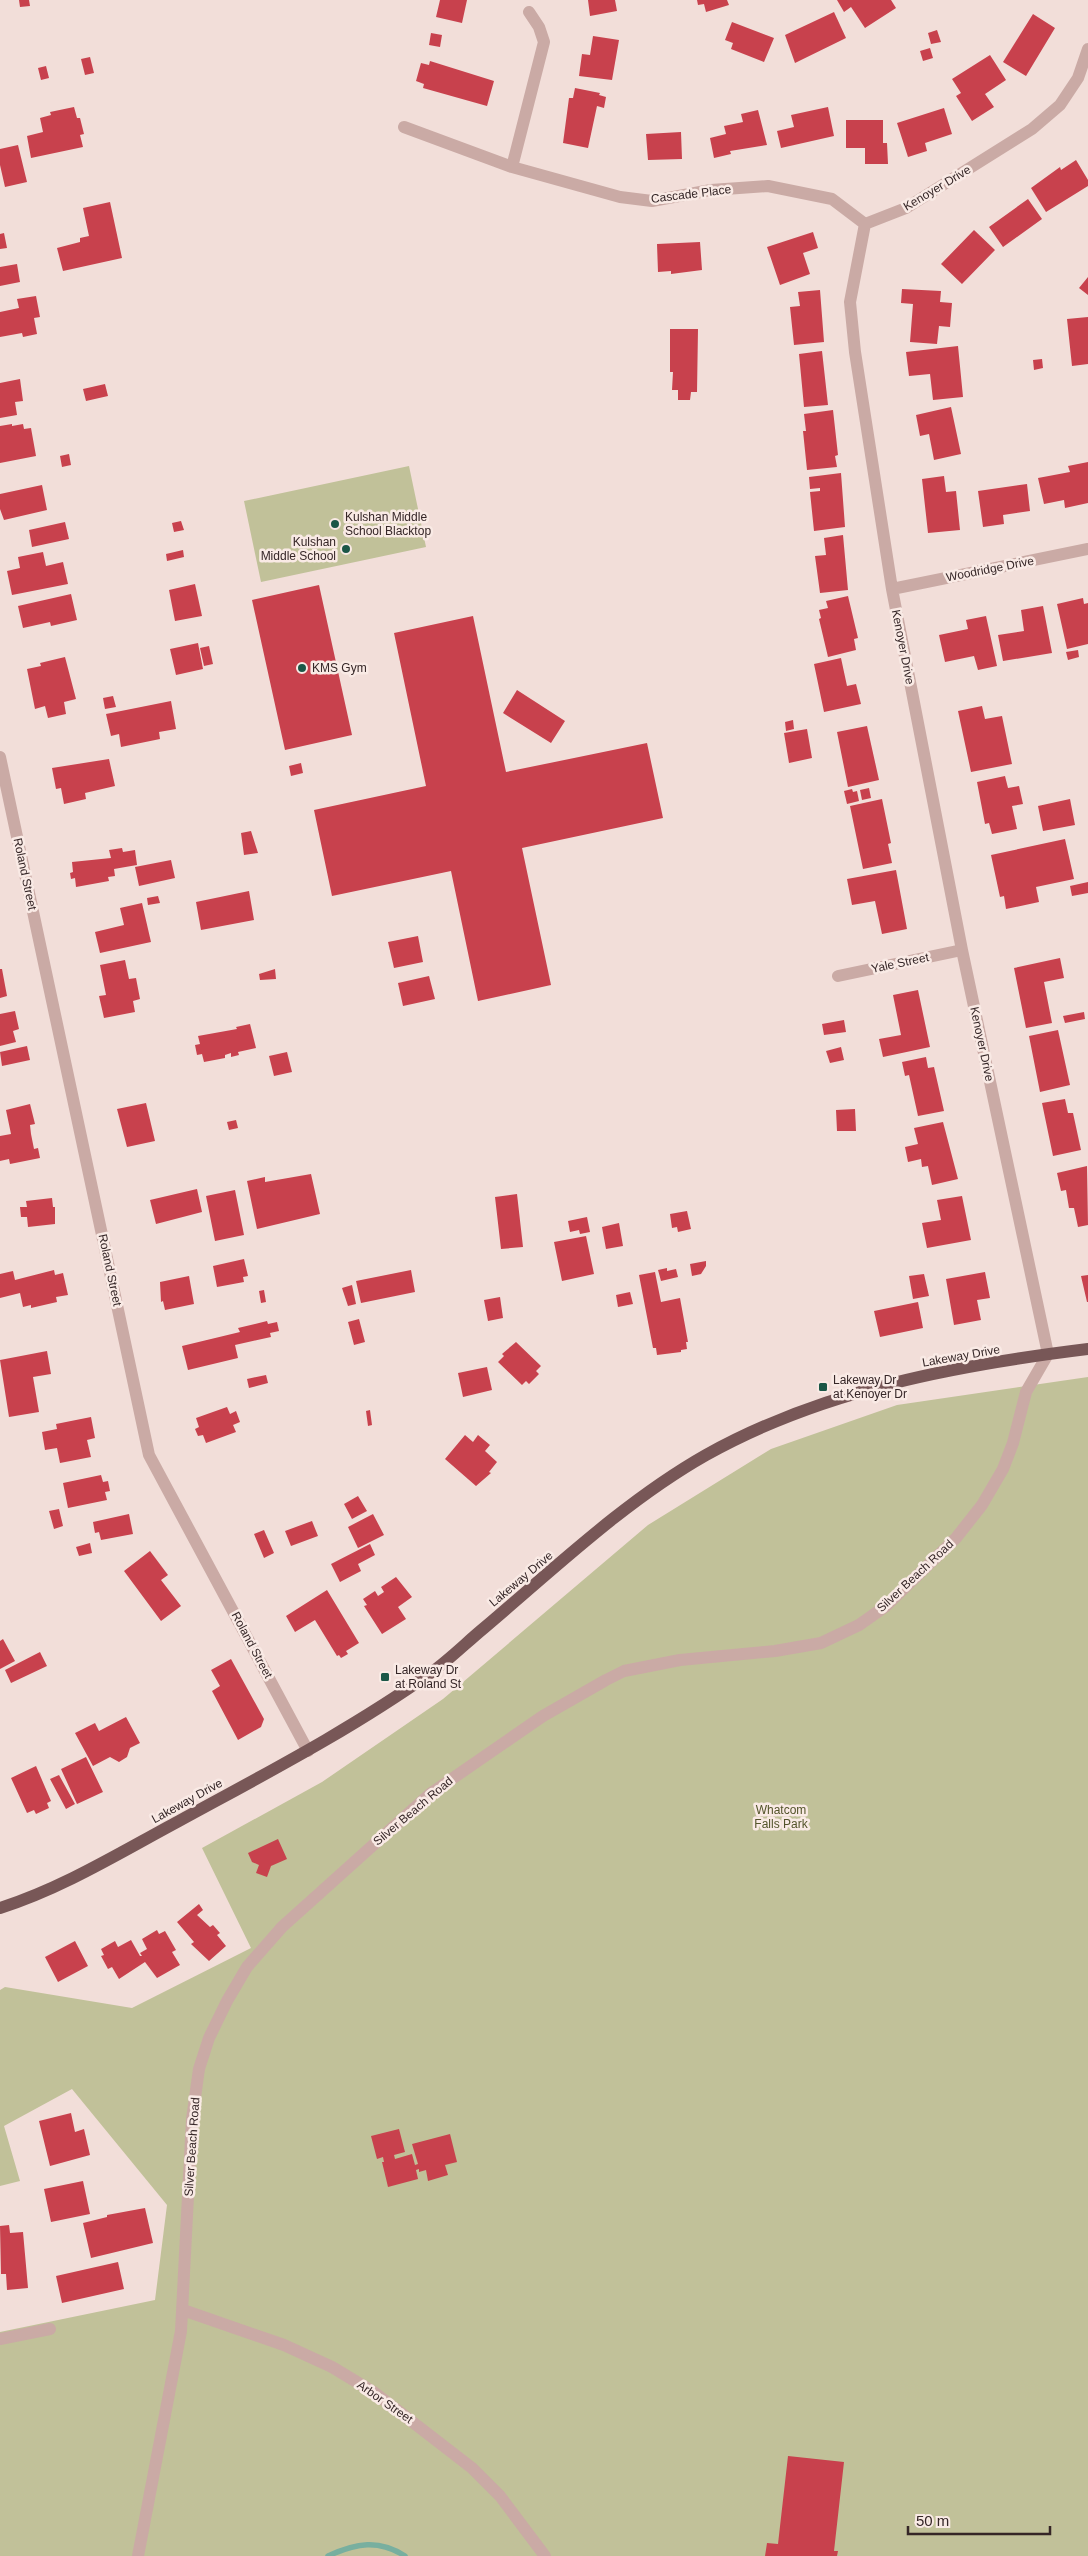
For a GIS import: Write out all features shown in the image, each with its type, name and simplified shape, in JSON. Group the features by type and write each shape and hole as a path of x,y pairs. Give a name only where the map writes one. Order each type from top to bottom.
{"main road":[{"name":"Lakeway Drive","path":"0,1908 24,1900 115,1856 308,1750 433,1671 626,1509 714,1451 748,1433 848,1395 892,1382 1048,1354 1088,1349"}],"street":[{"path":"512,167 544,42 539,27 529,12"},
{"name":"Kenoyer Drive","path":"1048,1354 962,950 892,589 854,352 850,302 865,224 913,203 1032,129 1083,82 1088,49"},
{"name":"Cascade Place","path":"404,127 512,167 620,197 652,201 711,190 768,186 832,199 865,224"},
{"name":"Woodridge Drive","path":"892,589 1088,549"},
{"name":"Roland Street","path":"0,757 149,1454 308,1750"},
{"name":"Yale Street","path":"838,976 962,950"},
{"name":"Silver Beach Road","path":"138,2556 178,2350 183,2310 192,2119 199,2069 209,2038 227,2001 247,1967 264,1946 430,1794 543,1716 606,1680 624,1671 671,1661 775,1651 821,1643 859,1625 886,1606 956,1538 982,1505 1003,1469 1013,1443 1026,1392 1048,1354"},
{"name":"Arbor Street","path":"183,2310 284,2345 332,2367 375,2393 472,2468 500,2496 545,2556"},
{"path":"0,2339 50,2329"}],"green space":[{"name":"Kulshan Middle School Blacktop","path":"409,466 426,547 261,582 244,501"},
{"name":"Whatcom Falls Park","path":"1088,1377 1088,2556 0,2556 0,2332 155,2300 167,2205 72,2089 4,2126 20,2181 0,2186 0,1990 5,1987 132,2008 251,1948 202,1848 322,1782 443,1699 648,1525 771,1449 897,1405"}],"building":[{"path":"19,0 29,0 30,6 20,7"},
{"path":"440,0 467,0 462,23 436,17"},
{"path":"588,0 615,0 617,11 590,16"},
{"path":"697,0 727,0 729,5 706,12 704,4 698,5"},
{"path":"837,0 891,0 896,8 865,28 851,7 844,12"},
{"path":"834,12 846,38 795,63 785,35"},
{"path":"1033,14 1055,28 1026,76 1003,62"},
{"path":"732,22 774,38 764,62 731,49 733,43 725,40"},
{"path":"937,30 941,42 931,44 928,33"},
{"path":"431,33 442,35 440,47 429,45"},
{"path":"593,36 619,40 612,80 579,76 582,54 590,55"},
{"path":"930,48 933,58 923,61 920,51"},
{"path":"990,55 1006,80 985,94 994,107 972,121 956,96 961,93 952,79"},
{"path":"90,57 94,73 85,75 81,59"},
{"path":"430,61 494,81 487,106 423,88 424,84 416,81 421,63 429,65"},
{"path":"46,66 49,78 41,80 38,68"},
{"path":"575,88 600,93 599,95 606,97 604,108 597,106 588,148 563,143 569,98 573,98"},
{"path":"74,107 77,118 80,118 84,134 80,135 83,147 31,158 27,136 43,132 40,118 51,115 50,112"},
{"path":"828,107 834,136 781,148 777,131 794,127 791,115"},
{"path":"944,108 952,134 925,143 927,151 908,157 897,123"},
{"path":"758,110 767,145 730,151 731,154 714,158 710,138 726,134 724,126 743,122 741,114"},
{"path":"846,120 883,120 883,143 887,143 888,164 865,164 865,148 846,148"},
{"path":"681,132 682,159 648,160 646,134"},
{"path":"18,145 27,182 5,187 0,165 0,149"},
{"path":"1076,160 1088,180 1088,186 1046,212 1031,188 1060,167 1061,170"},
{"path":"1028,199 1042,219 1003,247 989,227"},
{"path":"110,202 122,258 63,271 57,248 80,242 80,238 89,236 83,208"},
{"path":"974,230 995,250 962,284 941,264"},
{"path":"813,232 818,248 803,253 810,274 780,285 767,247"},
{"path":"4,233 7,248 0,249 0,234"},
{"path":"700,242 702,270 671,274 671,271 658,272 657,244"},
{"path":"17,264 20,282 0,286 0,267"},
{"path":"1088,277 1088,295 1079,288"},
{"path":"902,289 941,291 940,302 952,303 950,327 939,326 937,344 910,342 913,304 901,303"},
{"path":"820,290 824,342 794,345 790,307 800,306 798,292"},
{"path":"36,296 40,317 34,318 37,334 23,337 22,333 0,337 0,312 19,308 17,299"},
{"path":"1088,317 1088,364 1072,366 1067,319"},
{"path":"670,329 698,329 697,392 691,392 690,400 678,400 678,390 672,390 673,372 670,372"},
{"path":"958,346 963,397 933,400 930,374 909,376 906,352"},
{"path":"822,351 828,405 804,407 799,354"},
{"path":"1042,359 1043,368 1034,370 1033,360"},
{"path":"20,379 23,401 15,402 17,415 0,418 0,383"},
{"path":"105,384 108,396 86,401 83,389"},
{"path":"951,407 961,454 934,460 929,434 920,436 916,415"},
{"path":"833,410 838,455 835,456 837,467 807,470 803,431 806,431 804,414"},
{"path":"12,424 12,426 23,424 24,429 31,428 36,456 0,463 0,426"},
{"path":"69,454 71,465 62,467 60,456"},
{"path":"1088,462 1088,503 1065,508 1064,500 1044,504 1038,478 1070,472 1068,466"},
{"path":"841,473 845,527 814,531 810,492 820,491 820,488 810,489 809,477"},
{"path":"944,476 946,492 956,491 960,530 928,533 922,479"},
{"path":"1027,484 1030,511 1003,515 1004,524 983,527 978,491"},
{"path":"42,485 47,510 4,520 0,509 0,494"},
{"path":"181,521 184,530 174,532 172,523"},
{"path":"65,522 69,539 32,547 29,530"},
{"path":"843,535 848,590 820,593 815,556 826,555 824,538"},
{"path":"183,550 184,557 167,561 166,554"},
{"path":"43,552 46,566 63,562 68,584 12,595 7,571 20,568 18,557"},
{"path":"195,584 202,616 175,621 169,590"},
{"name":"KMS Gym","path":"319,585 352,735 285,750 252,600"},
{"path":"71,594 77,620 51,626 50,622 23,628 18,606"},
{"path":"848,596 858,638 854,639 856,650 828,657 819,619 821,618 819,610 828,608 826,601"},
{"path":"1083,598 1084,604 1088,603 1088,644 1067,649 1057,604"},
{"path":"1043,606 1052,653 1003,661 998,635 1024,631 1021,610"},
{"path":"473,616 506,772 647,743 663,818 522,848 551,985 478,1001 451,871 332,896 314,810 426,786 394,633"},
{"path":"986,616 997,666 978,670 974,656 945,662 939,635 968,629 966,620"},
{"path":"198,643 203,669 176,675 170,649"},
{"path":"209,646 213,664 204,666 200,648"},
{"path":"1078,650 1079,657 1068,660 1066,652"},
{"path":"65,657 76,699 64,702 66,714 48,718 45,706 35,709 27,669 41,666 40,663"},
{"path":"841,658 847,686 856,684 861,704 824,712 814,664"},
{"path":"517,690 565,721 551,743 503,713"},
{"path":"113,696 116,707 105,709 103,698"},
{"path":"171,701 176,729 159,732 160,739 121,747 119,734 111,736 106,714"},
{"path":"982,706 985,719 1002,716 1012,764 971,772 958,711"},
{"path":"793,720 794,729 786,731 785,722"},
{"path":"867,726 879,780 848,787 837,732"},
{"path":"807,729 812,758 789,763 784,733"},
{"path":"109,759 115,786 85,793 86,799 64,804 61,788 56,789 52,768"},
{"path":"301,763 303,773 291,776 289,766"},
{"path":"1005,776 1008,788 1019,786 1023,804 1012,806 1017,829 992,834 989,823 985,824 977,782"},
{"path":"869,788 871,798 862,800 860,790"},
{"path":"852,789 853,792 857,791 859,801 847,804 844,791"},
{"path":"882,799 891,843 888,844 892,863 863,869 850,806"},
{"path":"1070,799 1075,825 1043,831 1038,806"},
{"path":"251,831 258,853 244,855 241,833"},
{"path":"1065,839 1074,879 1036,887 1039,902 1006,909 1004,896 1000,897 991,855"},
{"path":"122,848 123,852 135,850 137,865 114,869 115,876 108,877 109,881 76,887 75,878 71,879 70,873 73,872 72,862 111,858 109,850"},
{"path":"171,860 175,878 139,886 135,867"},
{"path":"896,870 907,929 882,934 875,901 852,905 847,879"},
{"path":"1088,882 1088,893 1072,896 1070,886"},
{"path":"249,891 254,920 201,930 196,902"},
{"path":"158,896 160,903 148,905 147,898"},
{"path":"142,903 151,942 100,953 95,932 124,925 120,908"},
{"path":"418,936 423,962 394,968 388,942"},
{"path":"1060,958 1064,978 1044,982 1052,1023 1026,1028 1014,968"},
{"path":"125,960 129,979 136,978 140,999 133,1001 135,1012 104,1018 99,996 106,995 100,965"},
{"path":"0,969 2,969 7,996 0,998"},
{"path":"275,969 276,979 260,980 259,974"},
{"path":"429,976 435,999 403,1006 398,983"},
{"path":"918,990 930,1047 883,1057 879,1039 901,1035 893,995"},
{"path":"15,1011 19,1029 13,1031 16,1042 0,1046 0,1014"},
{"path":"1084,1012 1085,1019 1065,1023 1063,1016"},
{"path":"844,1020 846,1032 824,1035 822,1024"},
{"path":"250,1024 256,1048 238,1052 239,1055 231,1057 231,1053 225,1055 225,1058 204,1062 202,1054 197,1055 195,1045 200,1044 198,1036 237,1029 236,1027"},
{"path":"1058,1030 1070,1085 1040,1092 1029,1036"},
{"path":"27,1046 30,1060 2,1066 0,1052"},
{"path":"841,1047 844,1060 830,1063 826,1051"},
{"path":"287,1052 292,1072 274,1076 269,1056"},
{"path":"926,1057 928,1068 934,1067 944,1111 918,1116 909,1075 905,1076 902,1062"},
{"path":"1065,1099 1068,1113 1073,1113 1081,1150 1053,1156 1042,1103"},
{"path":"146,1103 155,1141 127,1147 117,1109"},
{"path":"30,1104 35,1124 30,1125 31,1134 34,1149 38,1148 40,1158 10,1164 9,1159 0,1161 0,1136 11,1134 6,1110"},
{"path":"855,1109 856,1131 837,1131 836,1110"},
{"path":"236,1120 238,1128 229,1130 227,1122"},
{"path":"943,1122 958,1179 932,1185 928,1166 922,1167 921,1159 908,1162 905,1147 918,1144 914,1128"},
{"path":"1087,1166 1088,1225 1078,1227 1074,1208 1069,1208 1066,1190 1061,1191 1057,1173"},
{"path":"311,1174 320,1214 257,1229 247,1181 265,1177 265,1182"},
{"path":"197,1189 202,1212 156,1224 150,1200"},
{"path":"235,1190 244,1235 215,1241 206,1196"},
{"path":"517,1194 523,1247 501,1249 495,1197"},
{"path":"962,1196 971,1240 927,1248 922,1223 941,1220 937,1200"},
{"path":"52,1198 53,1207 55,1207 55,1224 28,1227 27,1217 21,1217 20,1207 27,1207 26,1201"},
{"path":"687,1211 691,1229 678,1232 677,1227 672,1228 670,1214"},
{"path":"587,1217 590,1232 580,1234 579,1230 570,1232 568,1221"},
{"path":"619,1223 623,1246 606,1249 602,1227"},
{"path":"586,1236 594,1274 562,1281 554,1242"},
{"path":"244,1259 248,1276 243,1277 244,1282 217,1287 213,1266"},
{"path":"706,1261 706,1266 701,1274 692,1276 690,1264"},
{"path":"667,1268 667,1271 676,1269 678,1277 661,1281 658,1270"},
{"path":"54,1270 55,1275 63,1273 68,1295 56,1297 57,1302 31,1308 31,1305 23,1307 20,1293 0,1298 0,1274 13,1271 15,1280"},
{"path":"411,1270 415,1292 361,1303 356,1281"},
{"path":"655,1272 661,1302 680,1298 688,1342 686,1342 687,1349 681,1350 681,1352 657,1355 656,1348 653,1348 639,1275"},
{"path":"985,1272 990,1298 977,1300 981,1320 954,1325 946,1279"},
{"path":"924,1274 929,1296 913,1299 909,1276"},
{"path":"1088,1275 1088,1302 1087,1302 1081,1276"},
{"path":"189,1276 194,1304 165,1310 163,1301 161,1302 160,1282"},
{"path":"352,1285 356,1304 348,1306 342,1288"},
{"path":"264,1290 266,1302 261,1303 259,1291"},
{"path":"630,1292 633,1304 618,1307 616,1295"},
{"path":"500,1297 503,1318 488,1321 484,1300"},
{"path":"918,1302 923,1328 880,1337 874,1311"},
{"path":"359,1319 365,1342 354,1345 348,1322"},
{"path":"267,1321 268,1324 277,1322 279,1331 270,1333 271,1337 235,1345 238,1358 188,1370 182,1346 240,1332 238,1328"},
{"path":"516,1342 541,1366 536,1371 539,1374 529,1384 526,1381 522,1385 498,1362 504,1356 502,1354"},
{"path":"47,1351 51,1374 33,1377 39,1412 9,1417 0,1360"},
{"path":"487,1367 492,1390 463,1397 458,1373"},
{"path":"266,1375 268,1383 249,1388 247,1379"},
{"path":"227,1407 230,1414 236,1411 240,1422 233,1425 236,1432 206,1443 203,1435 198,1436 195,1429 199,1427 196,1418"},
{"path":"370,1410 372,1425 368,1426 366,1411"},
{"path":"91,1417 95,1438 87,1440 91,1457 60,1463 57,1448 45,1450 42,1432 57,1429 56,1424"},
{"path":"465,1435 473,1442 478,1435 490,1445 485,1451 497,1462 489,1472 491,1473 476,1486 445,1459"},
{"path":"101,1475 103,1482 108,1481 110,1491 105,1492 107,1500 68,1508 63,1483"},
{"path":"358,1496 367,1511 352,1519 344,1504"},
{"path":"59,1509 63,1526 54,1529 49,1511"},
{"path":"129,1514 133,1534 101,1540 99,1532 95,1533 93,1522"},
{"path":"373,1514 384,1535 358,1548 348,1527"},
{"path":"312,1521 318,1536 291,1546 285,1531"},
{"path":"264,1530 274,1553 264,1558 254,1534"},
{"path":"90,1543 92,1553 79,1556 76,1547"},
{"path":"370,1544 375,1555 358,1564 361,1571 340,1582 331,1564"},
{"path":"150,1551 168,1575 161,1580 181,1606 161,1621 124,1571"},
{"path":"396,1577 412,1597 398,1607 406,1619 382,1634 364,1606 367,1605 363,1599 375,1591 378,1596 384,1592 381,1587"},
{"path":"327,1590 359,1643 346,1651 348,1654 341,1658 339,1655 337,1656 315,1620 295,1632 286,1616"},
{"path":"3,1639 15,1661 0,1669 0,1641"},
{"path":"40,1652 47,1666 11,1683 5,1670"},
{"path":"231,1659 264,1719 261,1727 238,1740 212,1691 220,1686 211,1670"},
{"path":"126,1717 140,1743 130,1748 127,1757 119,1762 110,1757 93,1766 75,1733 95,1723 99,1731"},
{"path":"86,1757 103,1792 77,1804 61,1769"},
{"path":"36,1766 51,1801 47,1803 49,1808 36,1814 34,1810 27,1813 11,1778"},
{"path":"59,1775 75,1804 66,1809 50,1779"},
{"path":"278,1839 287,1859 271,1866 267,1877 256,1873 259,1865 252,1862 248,1853"},
{"path":"199,1904 203,1910 197,1915 210,1927 213,1925 220,1933 217,1935 226,1946 209,1961 191,1944 194,1942 177,1922"},
{"path":"157,1930 159,1934 165,1931 176,1950 172,1952 180,1965 157,1978 145,1962 119,1979 112,1967 108,1969 101,1956 104,1955 101,1949 115,1941 118,1947 131,1940 140,1956 142,1956 140,1953 147,1949 142,1939"},
{"path":"75,1941 88,1966 58,1982 45,1957"},
{"path":"71,2113 75,2132 84,2129 90,2155 50,2166 39,2121"},
{"path":"399,2129 405,2152 394,2155 395,2159 412,2154 415,2165 418,2164 412,2144 450,2134 457,2162 445,2165 448,2175 428,2181 426,2170 419,2172 419,2169 416,2170 418,2179 388,2187 382,2162 384,2162 383,2157 377,2159 371,2136"},
{"path":"83,2181 90,2214 51,2222 44,2189"},
{"path":"145,2208 153,2243 91,2258 83,2223 107,2217 107,2215"},
{"path":"9,2225 10,2233 23,2232 28,2288 7,2290 6,2274 1,2274 0,2226"},
{"path":"118,2262 124,2289 62,2303 56,2276"},
{"path":"788,2456 844,2462 834,2551 838,2551 837,2556 765,2556 767,2543 778,2544"}],"waterway":[{"path":"328,2556 348,2548 367,2545 386,2547 405,2556"}],"place":[{"name":"Kulshan Middle School Blacktop","path":"335,524"},
{"name":"Kulshan Middle School","path":"346,549"},
{"name":"KMS Gym","path":"302,668"},
{"name":"Lakeway Dr at Kenoyer Dr","path":"823,1387"},
{"name":"Lakeway Dr at Roland St","path":"385,1677"}]}
